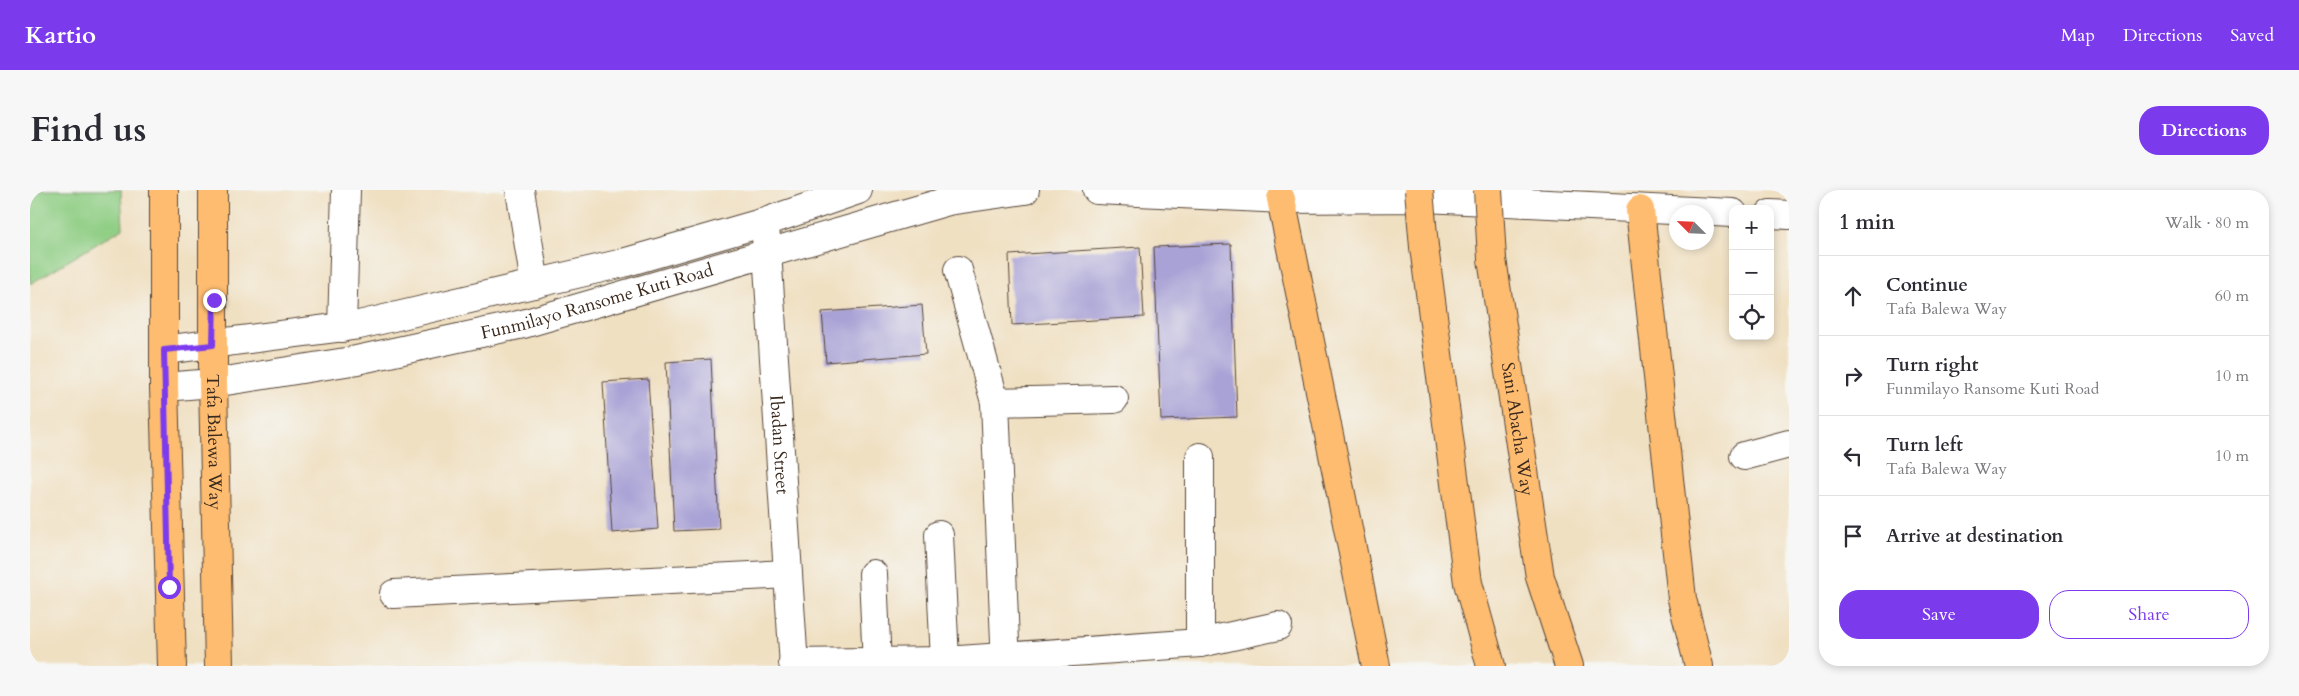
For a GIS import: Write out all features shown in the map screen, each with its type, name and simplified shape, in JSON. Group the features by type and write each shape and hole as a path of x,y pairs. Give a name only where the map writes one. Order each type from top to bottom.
{"main road":[{"path":"164,190 164,387 172,666"},
{"name":"Tafa Balewa Way","path":"213,190 213,383 219,666"},
{"path":"1419,190 1424,247 1468,583 1491,666"},
{"name":"Sani Abacha Way","path":"1488,190 1492,258 1540,577 1569,666"},
{"path":"1281,199 1376,666"},
{"path":"1640,210 1682,599 1698,666"}],"street":[{"path":"342,328 346,190"},
{"path":"520,190 535,284"},
{"name":"Funmilayo Ransome Kuti Road","path":"164,350 342,328 535,284 623,263 765,222 858,190"},
{"name":"Funmilayo Ransome Kuti Road","path":"164,387 213,383 352,361 524,324 948,201 1026,190"},
{"path":"1097,190 1281,199 1425,198 1729,213"},
{"path":"1774,214 1789,215"},
{"name":"Ibadan Street","path":"765,222 794,665"},
{"path":"958,270 995,402 1006,662"},
{"path":"995,402 1114,399"},
{"path":"1744,456 1789,444"},
{"path":"1200,457 1200,643"},
{"path":"940,535 945,663"},
{"path":"394,594 788,574"},
{"path":"873,574 877,664"},
{"path":"794,665 1006,662 1200,643 1278,626"}],"green space":[{"path":"30,190 121,190 123,228 30,284"}],"building":[{"path":"1231,244 1237,417 1161,420 1154,247"},
{"path":"1140,247 1144,317 1012,325 1009,255"},
{"path":"922,305 926,354 826,362 822,312"},
{"path":"711,359 719,529 674,531 666,362"},
{"path":"648,379 658,529 612,533 603,382"}],"route":[{"path":"169,587 164,350 213,345 214,300"}]}
